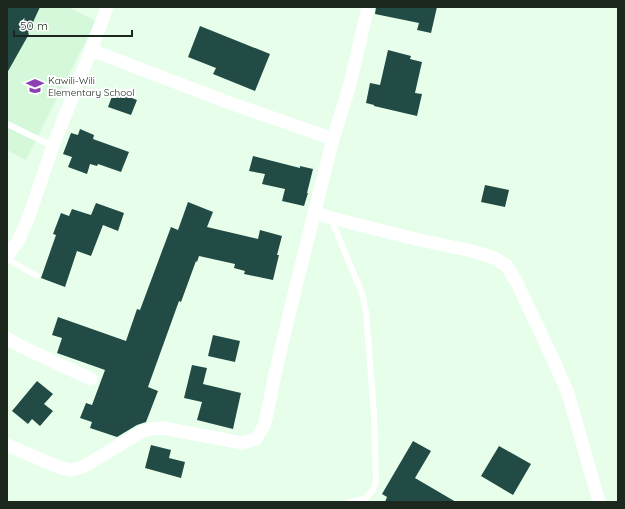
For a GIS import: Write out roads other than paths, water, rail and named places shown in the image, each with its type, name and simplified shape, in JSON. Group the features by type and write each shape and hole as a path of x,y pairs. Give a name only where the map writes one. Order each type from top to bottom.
{"street":[{"path":"7,445 60,468 72,470 83,467 140,432 150,429 163,428 242,443 256,439 265,424 293,297 333,139 350,84 368,7"},
{"path":"7,258 18,241 28,219 53,146 91,50 105,9"},
{"path":"91,50 226,102 333,139"},
{"path":"314,212 330,218 415,239 472,251 492,258 506,266 517,283 568,392 599,502"},
{"path":"7,338 18,345 91,379"}],"lane":[{"path":"7,124 53,146"},
{"path":"330,218 359,286 366,312 374,414 376,481 373,490 365,499 349,502"},
{"path":"7,258 37,276"}],"place":[{"name":"Kawili-Wili Elementary School","path":"35,86"}]}
